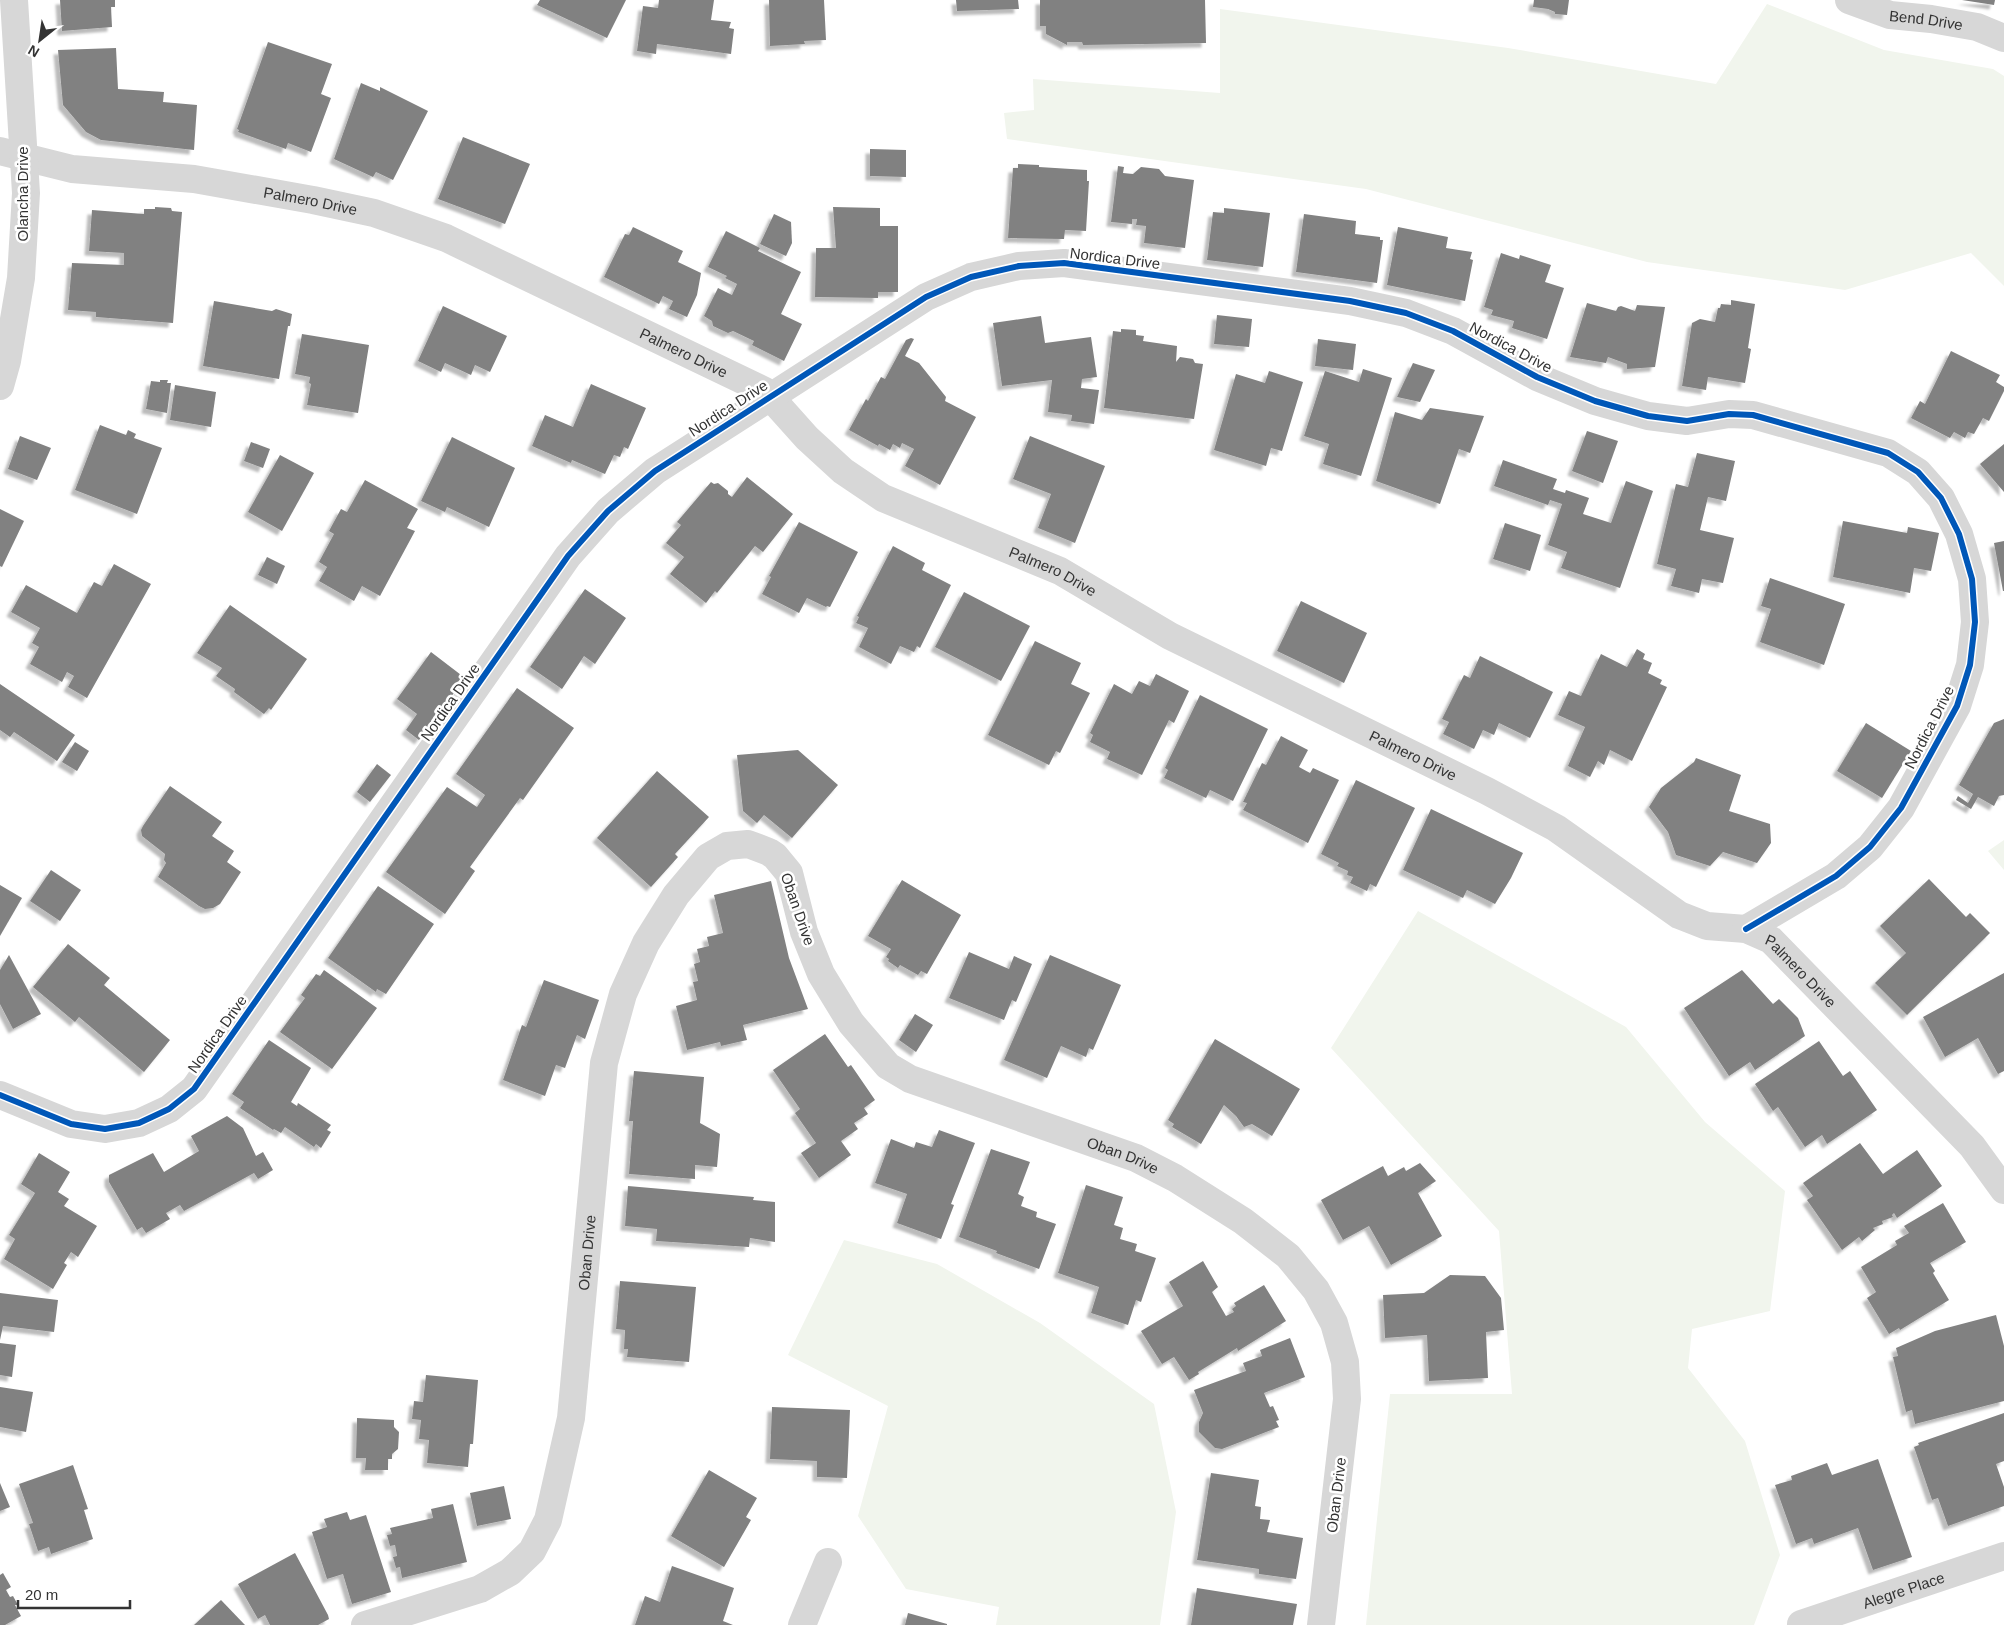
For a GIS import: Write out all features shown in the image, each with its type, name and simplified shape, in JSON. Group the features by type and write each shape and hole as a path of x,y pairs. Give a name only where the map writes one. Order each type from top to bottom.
{"street":[{"name":"Olancha Drive","path":"0,386 7,361 21,278 26,194 12,154 14,0"},
{"name":"Bend Drive","path":"1849,0 1890,15 1931,19 1977,27 2004,38"},
{"name":"Palmero Drive","path":"12,154 72,169 194,179 374,213 446,238 765,391 807,438 842,471 883,498 1060,571 1170,636 1487,791 1556,828 1679,914 1707,926 1746,929 1771,940 1972,1146 2004,1190"},
{"name":"Nordica Drive","path":"0,1095 71,1124 105,1129 139,1123 169,1109 194,1089 568,556 608,511 655,471 926,297 971,277 1019,266 1064,263 1350,300 1406,313 1454,331 1537,377 1595,401 1648,416 1687,421 1729,414 1753,415 1888,453 1918,472 1941,498 1960,534 1972,578 1975,622 1970,665 1957,706 1901,808 1870,847 1836,876 1746,929"},
{"name":"Oban Drive","path":"365,1625 480,1589 510,1572 532,1551 548,1520 571,1418 604,1063 623,994 646,943 676,895 708,857 727,846 748,844 775,856 788,873 804,932 821,974 851,1023 888,1066 910,1080 1144,1162 1175,1178 1243,1221 1288,1256 1316,1290 1334,1323 1345,1362 1347,1399 1321,1625"},
{"name":"Alegre Place","path":"1801,1624 2004,1556"},
{"path":"802,1625 828,1562"}],"shaded area":[{"path":"1767,4 1884,50 1993,69 2004,76 2004,286 1971,253 1845,290 1647,262 1366,189 1007,139 1004,113 1034,110 1033,79 1220,93 1220,9 1508,48 1716,84"},
{"path":"2004,840 2004,870 1988,851"},
{"path":"1418,911 1626,1027 1705,1122 1785,1191 1770,1311 1692,1329 1688,1368 1745,1441 1780,1555 1754,1625 1366,1625 1390,1394 1512,1394 1499,1231 1331,1048"},
{"path":"844,1240 937,1264 1040,1323 1154,1404 1176,1512 1160,1625 996,1625 999,1607 906,1589 858,1516 888,1406 788,1355"}],"building":[{"path":"60,0 115,0 115,7 111,7 112,27 62,31"},
{"path":"540,0 626,0 607,38 537,5"},
{"path":"659,0 714,0 711,20 731,22 729,28 734,29 731,54 657,44 656,54 637,51 643,6 658,8"},
{"path":"769,0 824,0 826,40 804,41 805,44 770,46"},
{"path":"956,0 1018,0 1019,9 957,11"},
{"path":"1040,0 1205,0 1206,43 1083,45 1082,42 1067,42 1067,45 1046,34 1046,26 1040,26"},
{"path":"1534,0 1569,0 1567,15 1555,14 1555,12 1548,9 1533,7"},
{"path":"1962,0 1995,0 1994,5"},
{"path":"268,42 332,64 321,94 331,98 311,152 288,143 286,149 238,132 239,130 237,129"},
{"path":"116,48 118,89 164,92 163,102 197,105 194,150 101,140 86,132 63,105 58,50"},
{"path":"361,83 380,91 380,87 428,111 393,180 376,172 373,177 334,159"},
{"path":"463,137 530,164 505,224 438,199"},
{"path":"870,149 906,150 906,177 870,176"},
{"path":"1018,164 1087,170 1087,181 1089,181 1086,231 1065,230 1064,239 1008,238 1013,168 1018,168"},
{"path":"1118,166 1124,167 1123,173 1133,174 1141,167 1159,169 1165,176 1194,180 1185,248 1144,243 1146,226 1136,225 1137,219 1132,219 1132,224 1111,222"},
{"path":"155,207 171,208 172,211 182,212 173,323 96,317 96,312 68,310 72,263 124,265 124,253 89,251 92,210 144,214 144,209 155,209"},
{"path":"833,207 880,208 880,226 898,226 898,292 878,292 878,298 815,297 816,248 836,248"},
{"path":"1224,208 1270,213 1263,267 1207,260 1213,212 1224,213"},
{"path":"774,214 791,222 792,243 786,256 760,244"},
{"path":"1304,214 1356,221 1355,234 1380,237 1380,240 1383,240 1377,283 1296,272"},
{"path":"633,227 683,251 678,262 701,273 697,295 687,317 669,309 673,301 663,296 659,304 604,277 625,234 629,235"},
{"path":"1398,227 1448,237 1446,248 1472,252 1470,259 1473,260 1465,301 1387,285"},
{"path":"726,231 760,248 758,251 801,272 781,314 802,324 784,361 752,345 754,341 733,331 728,333 713,326 712,321 704,316 718,288 732,295 737,284 725,278 727,276 708,267"},
{"path":"1501,253 1519,259 1520,255 1551,265 1545,282 1564,288 1547,339 1512,328 1514,321 1491,315 1493,310 1484,307"},
{"path":"1731,300 1755,304 1748,348 1751,349 1745,383 1708,377 1706,390 1682,386 1692,323 1700,319 1715,322 1718,308 1720,308 1721,304 1731,305"},
{"path":"214,301 272,311 276,309 292,314 290,326 288,326 279,379 203,366"},
{"path":"1587,303 1616,311 1621,306 1635,311 1637,305 1665,307 1655,367 1627,369 1627,364 1608,357 1606,363 1570,357"},
{"path":"443,306 507,336 490,372 475,365 471,375 445,363 441,372 418,361"},
{"path":"1217,315 1252,319 1249,347 1214,344"},
{"path":"1041,316 1045,343 1091,337 1097,377 1082,379 1081,388 1099,390 1094,424 1071,421 1072,415 1048,412 1052,380 1002,386 993,323"},
{"path":"1121,329 1136,330 1136,335 1144,336 1143,341 1177,346 1176,362 1180,357 1193,359 1195,363 1203,364 1194,419 1104,408 1113,331 1121,332"},
{"path":"302,334 369,345 358,413 307,405 311,384 309,383 310,377 295,374"},
{"path":"914,339 905,356 919,363 946,397 945,401 976,417 940,485 905,466 914,449 902,443 900,448 893,444 890,450 879,444 878,446 849,430 866,399 868,401 881,377 885,379 906,340"},
{"path":"1318,339 1356,344 1353,370 1315,366"},
{"path":"1951,351 2000,375 1996,382 2004,387 2004,391 1989,421 1983,418 1974,434 1968,432 1965,438 1954,432 1950,438 1911,418 1920,401 1925,404"},
{"path":"1413,363 1435,370 1420,402 1397,397"},
{"path":"1363,369 1392,378 1361,476 1323,464 1329,444 1304,436 1325,371 1359,382"},
{"path":"1269,371 1303,382 1282,451 1271,448 1266,466 1214,450 1236,374 1265,383"},
{"path":"160,380 168,380 167,383 171,383 167,413 146,409 151,381 160,382"},
{"path":"591,384 646,408 628,449 624,447 620,457 614,455 605,474 572,460 571,463 532,446 545,415 573,427"},
{"path":"175,385 216,392 211,427 170,420"},
{"path":"1430,408 1484,416 1470,453 1459,449 1440,504 1376,481 1395,412 1422,420"},
{"path":"100,425 126,435 128,430 136,434 134,438 162,448 137,514 75,490"},
{"path":"1587,431 1618,441 1603,483 1572,471"},
{"path":"20,436 51,448 37,480 8,469"},
{"path":"1030,436 1105,466 1075,543 1038,528 1051,494 1013,479"},
{"path":"452,437 515,468 489,527 447,507 445,512 421,501"},
{"path":"251,442 270,449 263,468 244,461"},
{"path":"2004,444 2004,492 1980,464"},
{"path":"1697,453 1735,461 1726,501 1708,497 1700,530 1734,538 1723,583 1702,579 1699,593 1671,586 1676,569 1657,564 1676,484 1688,487"},
{"path":"280,455 314,473 282,531 248,512"},
{"path":"1503,460 1557,479 1553,489 1565,493 1566,490 1589,498 1583,514 1611,523 1626,481 1653,491 1620,588 1561,568 1567,552 1548,545 1562,504 1550,500 1548,505 1494,486"},
{"path":"747,477 793,514 763,552 755,546 717,593 715,591 706,603 670,574 684,557 666,543 681,525 677,522 711,482 714,484 718,483 732,497"},
{"path":"365,480 418,509 407,528 415,531 380,596 362,586 354,601 319,581 327,567 319,562 334,534 329,531 341,509 347,512"},
{"path":"0,509 24,521 2,567 0,566"},
{"path":"1843,521 1907,533 1908,527 1939,533 1931,571 1914,568 1910,593 1833,577"},
{"path":"799,522 858,552 830,607 807,598 799,613 762,594 771,577 769,576"},
{"path":"1505,523 1541,535 1530,571 1493,559"},
{"path":"2004,541 2004,591 2003,591 1994,543"},
{"path":"893,546 925,563 922,570 951,585 920,648 917,646 914,652 900,646 891,664 859,647 868,628 856,623 859,617 857,616"},
{"path":"267,557 285,566 277,584 258,575"},
{"path":"114,564 151,584 87,698 68,687 74,676 67,672 62,682 30,664 39,647 32,643 40,628 11,612 26,585 77,613 94,582 102,586"},
{"path":"1770,578 1845,604 1824,665 1760,642 1771,609 1761,606"},
{"path":"585,589 626,618 595,664 584,656 562,689 530,667"},
{"path":"964,592 1030,626 1001,681 935,647"},
{"path":"1301,601 1367,633 1344,683 1277,651"},
{"path":"230,605 307,659 271,710 269,708 264,714 234,692 235,689 216,676 222,668 197,653"},
{"path":"1035,641 1081,663 1071,684 1090,693 1060,753 1056,751 1049,765 988,735"},
{"path":"1637,649 1645,654 1643,659 1652,663 1648,673 1662,680 1660,684 1667,687 1632,761 1610,750 1604,765 1598,761 1590,777 1568,766 1585,727 1558,715 1569,691 1581,696 1601,654 1627,667"},
{"path":"431,652 465,678 419,740 406,730 417,714 397,699"},
{"path":"1480,656 1553,692 1530,738 1499,723 1494,735 1483,730 1474,749 1443,734 1449,722 1442,719 1464,675 1470,678"},
{"path":"1156,674 1189,691 1174,723 1169,720 1142,775 1107,759 1110,752 1090,742 1093,735 1090,733 1114,684 1132,694 1139,681 1150,686"},
{"path":"0,684 75,735 57,761 14,732 10,737 0,730"},
{"path":"517,688 574,728 523,800 520,798 470,867 475,871 445,914 386,872 447,787 477,807 485,795 456,774"},
{"path":"1200,695 1268,729 1233,801 1210,790 1206,798 1164,778 1168,770 1165,768"},
{"path":"2004,719 2004,795 1999,796 1994,806 1978,797 1971,809 1956,800 1958,796 1968,803 1973,794 1959,785 1994,723"},
{"path":"1866,723 1911,751 1882,798 1837,771"},
{"path":"1281,736 1308,750 1299,767 1310,773 1313,768 1339,780 1308,843 1243,810 1247,803 1243,802 1262,763 1266,765"},
{"path":"75,742 89,751 77,771 62,762"},
{"path":"798,750 838,785 792,838 764,815 757,823 743,811 737,755"},
{"path":"1696,758 1741,775 1729,811 1770,824 1771,843 1757,863 1723,852 1710,866 1676,855 1668,832 1649,807 1661,788 1694,762"},
{"path":"377,764 391,775 370,802 357,792"},
{"path":"657,771 709,817 675,854 678,857 651,887 597,838"},
{"path":"1356,780 1415,808 1376,887 1370,884 1367,891 1350,883 1353,877 1347,875 1348,871 1337,866 1339,863 1321,854"},
{"path":"170,786 222,822 212,836 234,851 227,862 241,872 220,904 213,908 205,909 199,906 158,877 166,863 164,860 165,854 142,836 141,830 143,826"},
{"path":"1431,809 1523,853 1511,878 1495,904 1467,890 1463,898 1403,870"},
{"path":"51,870 81,890 60,921 30,901"},
{"path":"1929,879 1966,917 1970,913 1990,933 1907,1015 1875,983 1906,953 1880,926"},
{"path":"902,880 961,915 927,974 921,971 918,975 900,965 898,968 888,961 889,959 886,957 891,949 868,936"},
{"path":"771,881 789,958 808,1009 743,1025 747,1040 721,1046 720,1042 687,1050 676,1006 697,1000 693,982 698,981 694,964 700,962 697,949 709,946 707,937 723,933 714,895"},
{"path":"0,885 22,898 0,936"},
{"path":"378,886 434,924 386,994 377,989 376,992 328,958"},
{"path":"68,944 110,978 104,985 170,1040 144,1072 79,1017 75,1022 33,987"},
{"path":"969,952 1009,969 1014,956 1032,964 1016,1002 1012,1000 1004,1020 949,998"},
{"path":"9,955 41,1014 13,1029 0,1004 0,970"},
{"path":"1050,955 1121,985 1093,1050 1089,1048 1086,1057 1061,1046 1047,1078 1004,1060"},
{"path":"324,970 377,1008 332,1069 280,1032 305,998 301,995 316,974 320,976"},
{"path":"1742,970 1773,1004 1779,999 1798,1018 1805,1036 1755,1070 1750,1062 1729,1076 1684,1008"},
{"path":"2004,973 2004,1071 1998,1074 1978,1038 1945,1057 1923,1017"},
{"path":"544,980 599,1000 585,1039 577,1035 565,1068 556,1065 545,1096 503,1080 522,1025 526,1027"},
{"path":"915,1014 933,1025 916,1052 899,1040"},
{"path":"825,1034 848,1067 851,1065 875,1100 864,1108 868,1114 854,1123 858,1129 841,1141 851,1155 819,1178 801,1153 816,1143 795,1113 800,1109 773,1070"},
{"path":"1215,1039 1300,1089 1272,1136 1252,1124 1244,1127 1224,1105 1201,1144 1172,1127 1174,1124 1168,1120"},
{"path":"269,1040 311,1068 291,1102 297,1106 298,1103 331,1125 327,1130 331,1132 321,1148 316,1144 314,1147 285,1127 281,1133 273,1130 240,1108 244,1102 232,1094"},
{"path":"1819,1041 1843,1076 1850,1071 1877,1110 1827,1144 1822,1135 1805,1147 1778,1107 1773,1111 1755,1084"},
{"path":"634,1071 704,1077 700,1123 720,1134 717,1167 695,1165 695,1179 629,1174 633,1121 629,1121"},
{"path":"227,1116 243,1128 256,1156 263,1152 273,1170 258,1179 254,1173 184,1211 180,1205 166,1213 170,1219 146,1233 142,1227 137,1230 109,1182 109,1175 153,1153 164,1172 199,1151 191,1136"},
{"path":"939,1130 975,1143 951,1204 954,1205 941,1239 897,1223 907,1194 875,1183 891,1139 914,1148 916,1142 932,1147"},
{"path":"1860,1143 1883,1174 1917,1150 1942,1186 1897,1218 1894,1213 1893,1217 1882,1221 1883,1224 1873,1228 1875,1230 1862,1241 1859,1237 1842,1250 1807,1200 1813,1196 1803,1183"},
{"path":"991,1149 1030,1162 1018,1194 1024,1197 1021,1206 1037,1212 1036,1217 1056,1224 1039,1269 959,1237"},
{"path":"39,1153 70,1172 58,1192 69,1199 64,1206 97,1226 78,1257 71,1252 64,1263 67,1265 53,1289 4,1259 15,1239 9,1235 35,1193 21,1184"},
{"path":"1420,1163 1436,1181 1418,1193 1442,1236 1391,1265 1369,1226 1343,1240 1321,1200 1383,1166 1388,1176 1404,1167 1406,1171"},
{"path":"1086,1185 1123,1197 1114,1225 1123,1228 1120,1239 1137,1244 1135,1251 1156,1258 1141,1302 1136,1300 1128,1325 1091,1313 1099,1287 1058,1273"},
{"path":"628,1186 754,1197 753,1200 775,1202 775,1242 750,1238 749,1247 656,1241 657,1229 625,1226"},
{"path":"1943,1203 1966,1242 1930,1263 1935,1271 1933,1273 1949,1300 1900,1330 1899,1328 1889,1334 1867,1298 1876,1292 1861,1267 1897,1245 1895,1241 1909,1233 1904,1226"},
{"path":"1203,1261 1218,1287 1212,1292 1226,1316 1234,1312 1232,1309 1236,1306 1234,1303 1264,1285 1286,1321 1238,1351 1237,1348 1198,1372 1199,1374 1189,1380 1174,1357 1162,1364 1141,1331 1183,1306 1169,1282"},
{"path":"1450,1275 1485,1276 1501,1298 1504,1330 1486,1332 1488,1378 1429,1381 1427,1335 1385,1338 1383,1295 1424,1293"},
{"path":"620,1281 696,1287 689,1362 627,1357 628,1349 624,1349 625,1330 616,1329"},
{"path":"0,1293 58,1300 54,1332 3,1326 0,1340"},
{"path":"1996,1315 2004,1346 2004,1401 1915,1424 1912,1410 1906,1412 1893,1357 1898,1356 1896,1348 1935,1331"},
{"path":"1290,1338 1305,1377 1264,1393 1270,1407 1273,1406 1279,1420 1276,1421 1279,1427 1222,1449 1215,1448 1199,1432 1199,1422 1203,1413 1194,1390 1246,1371 1243,1363 1262,1356 1260,1350"},
{"path":"0,1343 16,1345 12,1377 0,1375"},
{"path":"426,1375 478,1380 473,1444 470,1444 468,1467 427,1463 429,1440 419,1439 421,1420 412,1419 414,1401 423,1402"},
{"path":"0,1387 33,1392 26,1432 0,1427"},
{"path":"772,1407 850,1410 847,1478 817,1477 817,1461 770,1459"},
{"path":"2004,1413 2004,1461 1996,1464 2004,1487 2004,1506 1948,1526 1938,1498 1932,1500 1914,1447 1919,1445 1918,1443"},
{"path":"357,1418 394,1420 394,1427 399,1432 398,1449 392,1454 392,1459 388,1459 388,1470 365,1470 366,1458 356,1458"},
{"path":"1878,1459 1912,1557 1873,1570 1858,1528 1814,1544 1812,1538 1796,1544 1775,1485 1792,1480 1791,1476 1827,1463 1832,1475"},
{"path":"73,1465 88,1509 84,1510 93,1539 51,1554 49,1547 38,1551 29,1524 33,1523 19,1484"},
{"path":"709,1470 757,1498 746,1517 751,1520 724,1567 671,1536"},
{"path":"1211,1473 1259,1480 1255,1506 1261,1507 1260,1519 1270,1520 1267,1532 1303,1538 1296,1579 1259,1574 1259,1569 1197,1560"},
{"path":"0,1483 10,1507 0,1511"},
{"path":"504,1486 511,1519 477,1526 470,1493"},
{"path":"453,1504 467,1562 402,1578 400,1567 396,1568 393,1557 397,1556 395,1545 390,1546 387,1535 392,1534 390,1528 433,1518 431,1509"},
{"path":"347,1512 350,1520 366,1515 391,1592 352,1604 343,1574 327,1579 312,1532 327,1527 324,1519"},
{"path":"295,1553 329,1619 318,1625 270,1625 265,1615 258,1619 238,1584"},
{"path":"672,1566 734,1588 723,1621 733,1625 635,1625 645,1596 660,1602"},
{"path":"3,1573 11,1587 6,1590 10,1597 13,1596 21,1616 5,1625 0,1625 0,1575"},
{"path":"1197,1588 1297,1604 1293,1625 1191,1625"},
{"path":"221,1600 245,1625 194,1625"},
{"path":"908,1613 947,1624 947,1625 905,1625"}],"cycle path":[{"path":"0,1095 71,1124 105,1129 139,1123 169,1109 194,1089 568,556 608,511 655,471 926,297 971,277 1019,266 1064,263 1350,301 1406,313 1453,331 1537,377 1595,401 1648,416 1687,421 1729,414 1753,415 1888,453 1918,472 1941,498 1959,534 1972,579 1975,622 1970,665 1957,706 1901,808 1870,847 1836,876 1746,929"}]}
